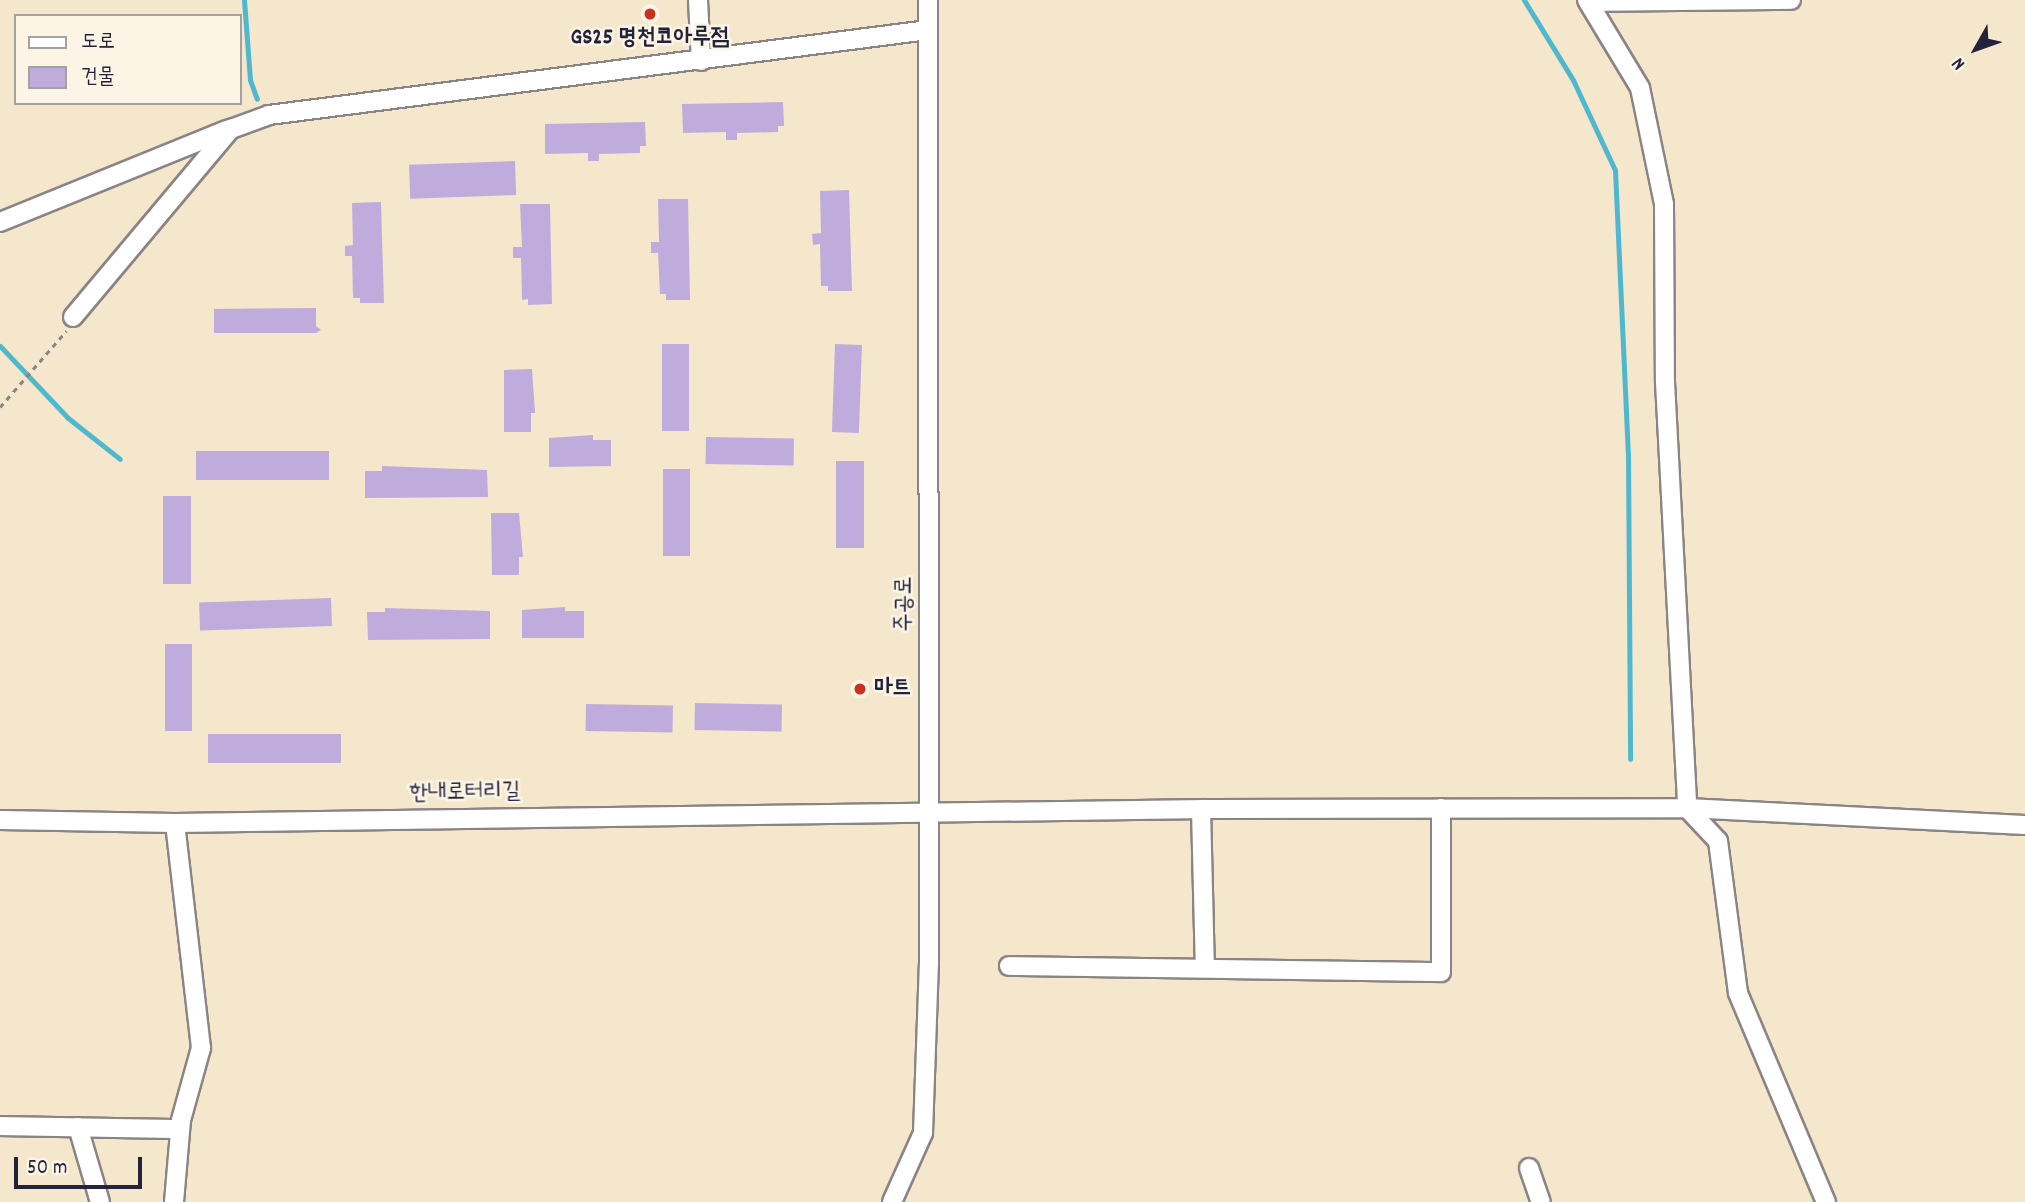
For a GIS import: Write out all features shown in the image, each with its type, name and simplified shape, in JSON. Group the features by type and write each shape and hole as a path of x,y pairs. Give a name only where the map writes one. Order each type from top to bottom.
{"street":[{"path":"698,0 701,61"},
{"name":"주공로","path":"892,1202 923,1133 931,814 928,0"},
{"path":"1588,1 1791,0"},
{"path":"1588,1 1640,88 1664,204 1665,382 1686,808 1718,841 1738,993 1826,1202"},
{"path":"0,222 269,115 928,30"},
{"path":"72,317 231,129"},
{"path":"1009,966 1441,972 1441,808"},
{"name":"한내로터리길","path":"0,820 175,823 1201,809 1686,808 2025,825"},
{"path":"1201,809 1205,968"},
{"path":"173,1195 180,1129 201,1048 175,823"},
{"path":"0,1126 180,1129"},
{"path":"78,1127 100,1202"},
{"path":"1530,1168 1541,1202"}],"path":[{"path":"0,407 36,371 65,336 72,317"}],"building":[{"path":"783,102 784,126 778,126 778,132 737,133 737,140 726,140 726,132 683,133 682,104"},
{"path":"645,122 646,146 640,146 640,153 599,154 599,161 588,161 588,153 545,154 545,124"},
{"path":"515,161 516,195 410,199 409,165"},
{"path":"849,190 852,291 828,291 828,286 821,286 820,244 813,245 812,234 821,233 820,191"},
{"path":"658,199 688,199 690,300 666,300 666,294 660,294 658,253 651,253 651,242 659,242"},
{"path":"381,202 384,303 360,303 360,298 353,298 352,256 345,256 345,246 353,245 352,203"},
{"path":"520,204 550,204 552,304 528,305 528,299 522,300 521,258 513,258 513,247 522,247"},
{"path":"316,308 316,326 321,330 316,333 214,333 214,309"},
{"path":"662,344 689,344 689,431 662,431"},
{"path":"835,344 862,345 859,433 832,432"},
{"path":"532,369 535,413 531,413 531,432 504,432 504,370"},
{"path":"593,435 593,440 611,440 611,466 549,467 549,438"},
{"path":"706,437 794,439 794,466 706,464"},
{"path":"196,451 329,451 329,480 196,480"},
{"path":"836,461 864,461 864,548 836,548"},
{"path":"382,466 487,470 488,497 365,498 365,471 382,471"},
{"path":"663,469 690,469 690,556 663,556"},
{"path":"163,496 191,496 191,584 163,584"},
{"path":"491,513 519,513 523,557 519,557 519,575 492,575"},
{"path":"331,598 332,626 200,631 199,603"},
{"path":"565,607 565,611 584,611 584,638 522,638 522,610"},
{"path":"385,608 490,611 490,639 368,640 367,612 385,612"},
{"path":"165,644 192,644 192,731 165,731"},
{"path":"695,703 782,705 782,732 695,730"},
{"path":"586,704 673,706 673,733 586,731"},
{"path":"208,734 341,734 341,763 208,763"}],"waterway":[{"path":"244,0 250,80 257,99"},
{"path":"1524,0 1573,80 1615,170 1628,454 1630,759"},
{"path":"0,346 68,418 120,459"}],"place":[{"name":"GS25 명천코아루점","path":"650,14"},
{"name":"마트","path":"860,689"}]}
